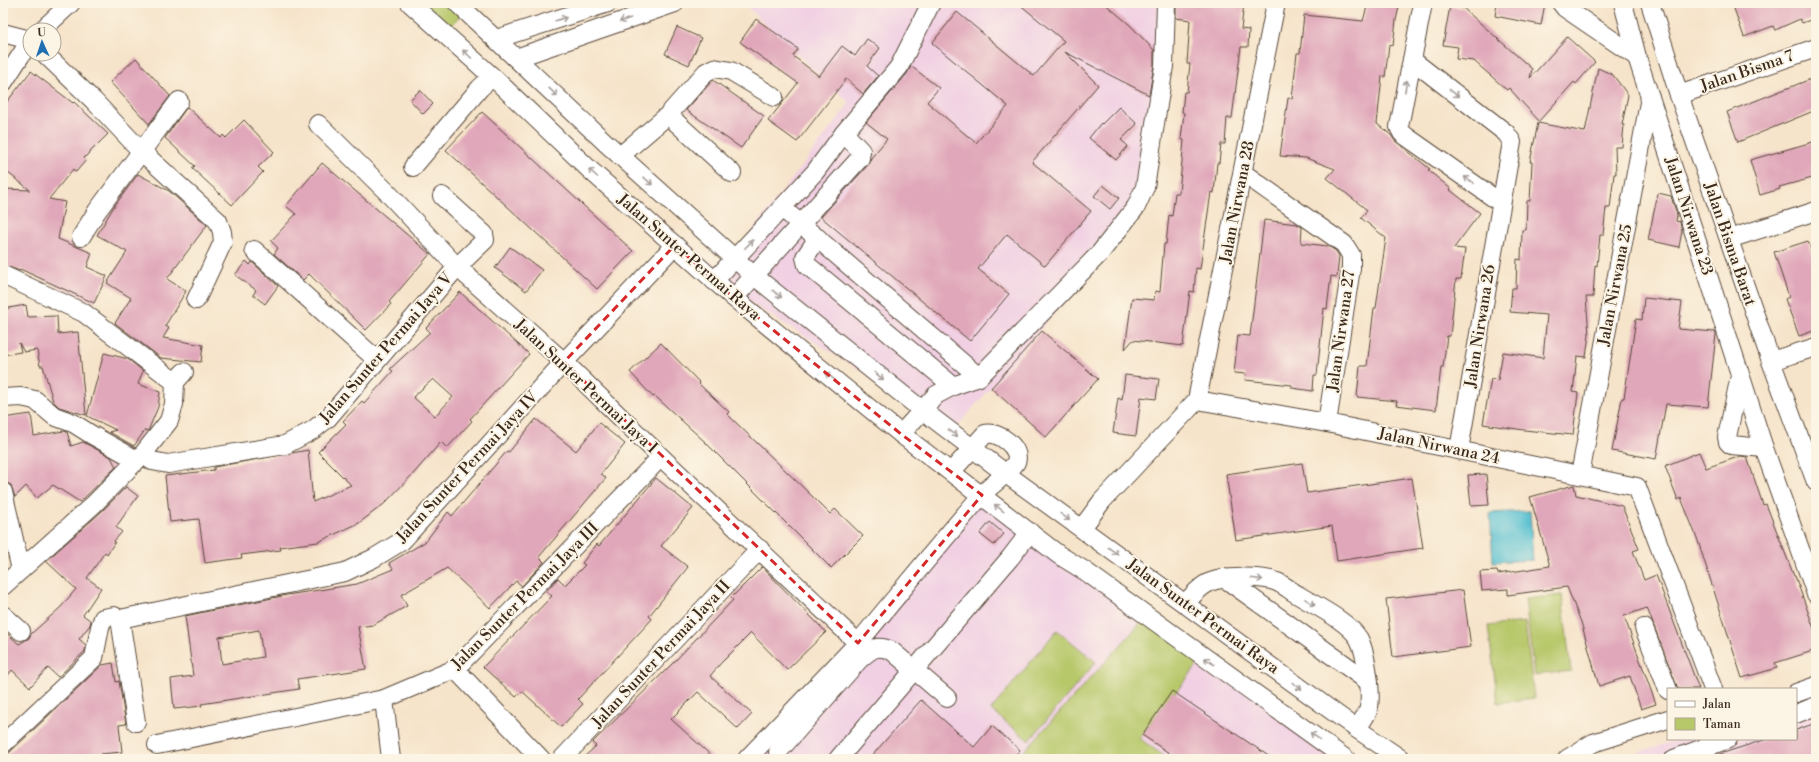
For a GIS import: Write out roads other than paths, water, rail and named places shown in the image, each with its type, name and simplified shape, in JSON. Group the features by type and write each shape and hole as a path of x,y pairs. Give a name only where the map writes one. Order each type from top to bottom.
{"street":[{"path":"51,22 71,3"},
{"name":"Jalan Sunter Permai Raya","path":"410,3 492,77 589,169 714,281 901,434 1059,555 1091,576 1346,759"},
{"name":"Jalan Sunter Permai Raya","path":"457,3 620,156 753,275 922,410 1005,473 1357,729 1401,759"},
{"path":"496,39 608,3"},
{"path":"516,58 675,3"},
{"path":"714,281 815,172 844,133 899,67 931,3"},
{"path":"901,434 936,395 953,386 979,378 1100,253 1136,207 1144,187 1164,66 1166,3"},
{"name":"Jalan Nirwana 28","path":"1197,400 1276,3"},
{"path":"1423,3 1399,126 1402,133 1501,203"},
{"path":"1561,3 1565,8 1637,57"},
{"name":"Jalan Nirwana 23","path":"1623,3 1637,57 1651,94 1740,376 1816,594"},
{"name":"Jalan Bisma Barat","path":"1650,3 1679,95 1771,361 1815,479"},
{"path":"3,33 22,39"},
{"name":"Jalan Bisma 7","path":"1679,95 1816,48"},
{"path":"3,83 22,53"},
{"name":"Jalan Nirwana 26","path":"1412,60 1510,137 1512,142 1459,450"},
{"path":"53,62 141,150 218,221 222,232 223,242 196,300"},
{"path":"620,156 668,114 706,72 714,68 731,71 774,98"},
{"path":"413,167 480,88 492,77"},
{"name":"Jalan Nirwana 25","path":"1580,475 1651,94"},
{"path":"81,237 97,211 179,101"},
{"path":"668,114 732,173"},
{"name":"Jalan Sunter Permai Jaya I","path":"318,124 387,192 456,267 564,362 858,643"},
{"path":"734,298 753,275 860,158 860,151 844,133"},
{"path":"815,172 833,188"},
{"name":"Jalan Nirwana 27","path":"1243,172 1344,244 1351,255 1351,268 1327,423"},
{"name":"Jalan Sunter Permai Jaya V","path":"144,458 168,464 285,445 313,430 328,418 456,267 485,240 484,234 442,196"},
{"path":"782,208 979,378"},
{"path":"1729,239 1816,211"},
{"path":"818,238 805,257 807,265 953,386"},
{"name":"Jalan Sunter Permai Jaya IV","path":"3,744 92,660 103,618 114,616 120,619 345,572 374,558 402,541 564,362 675,245"},
{"path":"254,250 377,360"},
{"path":"3,275 84,313 180,377 174,404 168,421 144,458 3,586"},
{"path":"1771,361 1816,347"},
{"name":"Jalan Nirwana 23","path":"1740,376 1727,437 1728,442 1731,445 1764,448"},
{"path":"3,398 21,397 35,400 54,416 72,423 144,458"},
{"path":"1082,528 1102,502 1197,400"},
{"name":"Jalan Nirwana 24","path":"1197,400 1327,423 1637,487 1713,688"},
{"path":"747,759 858,643 982,495 1016,462 1016,452 1013,446 995,434 989,433 982,436 951,472"},
{"name":"Jalan Sunter Permai Jaya III","path":"157,745 384,699 455,669 662,457"},
{"path":"3,492 21,570"},
{"path":"838,759 1010,558 1030,532"},
{"name":"Jalan Sunter Permai Jaya II","path":"562,759 760,549"},
{"path":"1185,603 1207,583 1224,578 1251,578 1276,582 1333,616 1351,630 1359,639 1363,651 1370,700 1368,711 1357,729"},
{"path":"1224,578 1368,682"},
{"path":"3,615 21,631"},
{"path":"120,619 136,722"},
{"path":"1644,628 1667,688"},
{"path":"778,752 859,660 871,649 882,647 892,651 947,698"},
{"path":"455,669 541,759"},
{"path":"1797,693 1816,686"},
{"path":"384,699 391,759"},
{"path":"1797,714 1816,706"},
{"path":"1567,759 1593,743 1667,719"},
{"path":"1674,759 1725,740"}],"water":[{"path":"1530,511 1533,560 1493,562 1490,513"}]}
